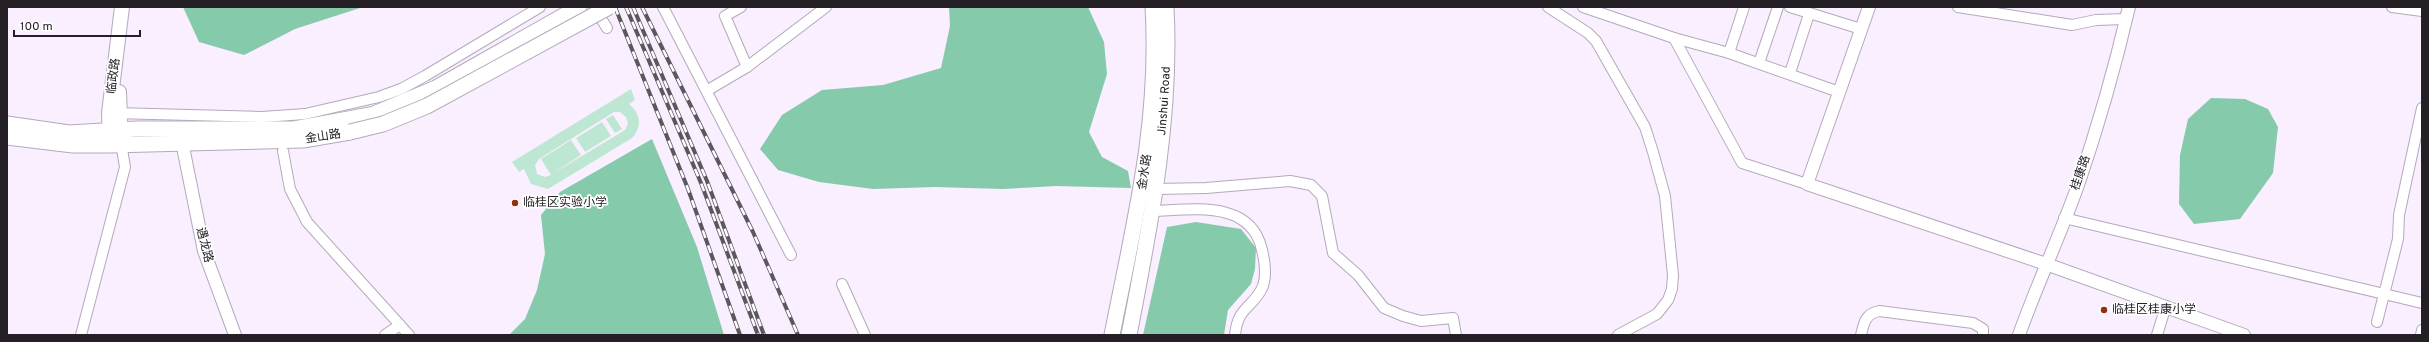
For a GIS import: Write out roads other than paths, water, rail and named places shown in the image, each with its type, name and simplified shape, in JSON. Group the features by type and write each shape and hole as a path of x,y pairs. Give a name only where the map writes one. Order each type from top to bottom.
{"main road":[{"name":"临政路","path":"115,137 114,113 122,7"},
{"name":"临政路","path":"114,113 119,91 130,7"},
{"name":"金山路","path":"7,124 69,133 115,137 302,140 346,126 436,88 579,7"},
{"name":"金山路","path":"346,126 383,124 427,106 609,7"},
{"name":"金水路","path":"1112,335 1139,206 1147,157 1155,82 1153,7"},
{"name":"Jinshui Road","path":"1129,335 1157,189 1166,93 1168,39 1166,7"},
{"name":"金山路","path":"7,136 73,145 115,137"}],"street":[{"path":"114,113 262,117 305,114 379,97 401,89 425,76 540,7"},
{"path":"594,7 607,28"},
{"path":"663,7 708,90 791,254"},
{"path":"741,7 725,16 747,67"},
{"path":"708,90 747,67 826,7"},
{"path":"1548,7 1588,33 1596,41 1645,127 1664,196 1672,289 1668,300 1657,314 1618,335"},
{"path":"1583,7 1674,38 1729,53 1790,73 1839,92"},
{"path":"1729,53 1744,7"},
{"path":"1759,63 1778,7"},
{"path":"1790,7 1861,29"},
{"path":"1807,184 1869,7"},
{"path":"1958,7 2072,25 2096,20 2126,19"},
{"name":"桂康路","path":"2019,335 2064,218 2094,133 2129,7"},
{"path":"2392,7 2422,11"},
{"path":"1790,73 1809,14"},
{"path":"1674,38 1742,163 2046,264 2244,335"},
{"path":"2377,322 2398,239 2399,215 2422,108"},
{"path":"81,335 125,167 115,137"},
{"name":"遇龙路","path":"184,152 204,251 234,335"},
{"path":"283,152 290,189 307,222 409,335"},
{"path":"1157,189 1206,188 1290,181 1311,185 1322,196 1333,253 1358,275 1384,308 1403,316 1421,320 1453,318 1456,335"},
{"path":"1153,211 1208,209 1226,212 1240,217 1251,227 1261,245 1265,277 1255,298 1238,317 1235,335"},
{"path":"2064,218 2422,303"},
{"path":"842,284 865,335"},
{"path":"2157,335 2166,306"},
{"path":"1861,335 1866,317 1870,313 1879,311 1973,323 1983,329 1983,335"},
{"path":"385,335 400,325"},
{"path":"2421,335 2422,330"}],"railway":[{"path":"615,7 688,189 740,335"},
{"path":"626,7 701,183 758,335"},
{"path":"633,7 707,181 764,335"},
{"path":"642,7 753,232 798,335"}],"place":[{"name":"临桂区实验小学","path":"515,203"},
{"name":"临桂区桂康小学","path":"2104,310"}]}
